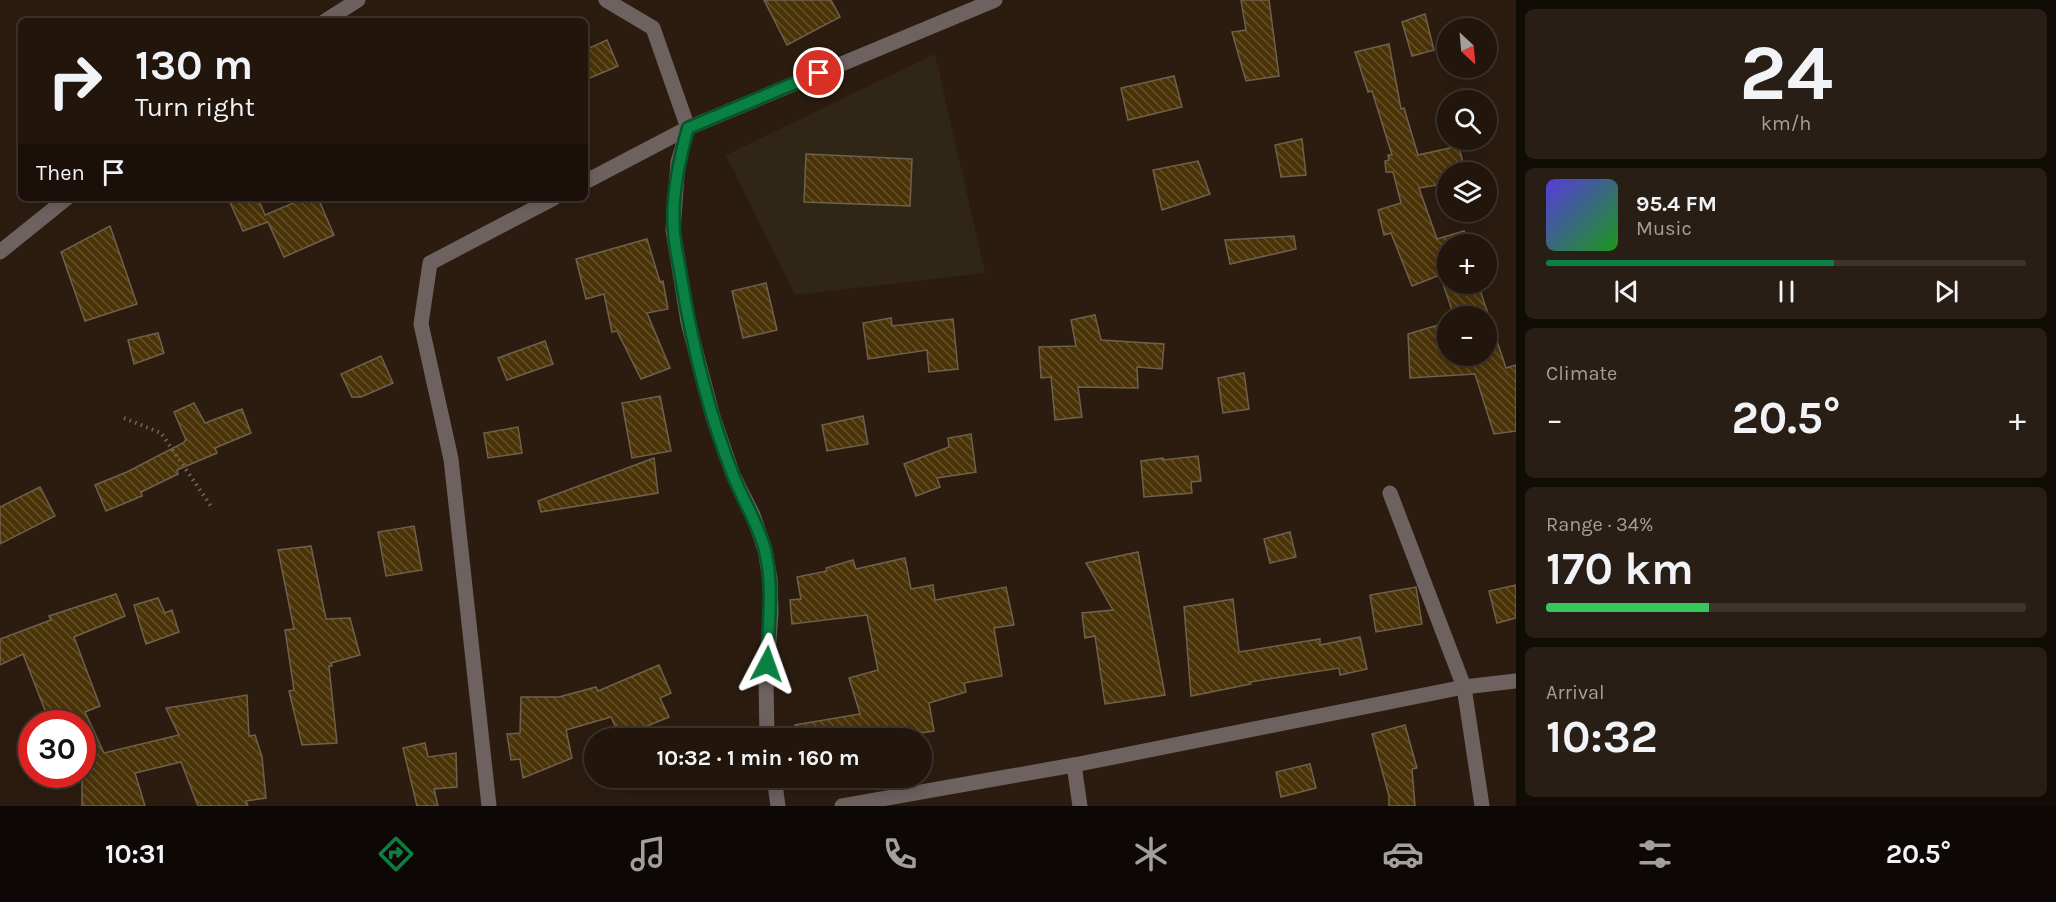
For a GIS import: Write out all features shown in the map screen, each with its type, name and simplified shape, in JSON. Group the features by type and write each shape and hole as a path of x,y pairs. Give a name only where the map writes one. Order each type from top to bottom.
{"street":[{"path":"331,18 358,0"},
{"path":"606,0 653,28 688,128 678,162 674,230 688,322 713,417 733,475 753,515 765,550 770,579 771,613 766,681 767,728"},
{"path":"588,180 688,128 995,0"},
{"path":"0,252 63,201"},
{"path":"489,806 451,459 421,324 430,263 548,201"},
{"path":"1390,493 1464,687 1482,806"},
{"path":"842,806 1074,765 1464,687 1516,681"},
{"path":"1074,765 1080,806"},
{"path":"776,788 778,806"}],"path":[{"path":"124,418 161,432 213,509"}],"shaded area":[{"path":"935,54 985,273 795,295 726,155"}],"building":[{"path":"764,0 831,0 840,17 787,45"},
{"path":"1241,0 1269,0 1279,76 1246,81 1232,32 1246,30"},
{"path":"1425,14 1434,50 1412,56 1402,22"},
{"path":"607,40 618,66 588,79 588,49"},
{"path":"1389,44 1401,109 1404,108 1418,155 1441,150 1460,150 1463,162 1437,162 1437,185 1419,188 1437,239 1437,276 1412,286 1391,233 1384,235 1378,210 1401,203 1393,172 1386,172 1385,161 1389,160 1388,155 1392,155 1372,91 1368,92 1355,52"},
{"path":"1174,76 1182,107 1128,120 1121,88"},
{"path":"1302,139 1306,175 1281,177 1275,145"},
{"path":"806,154 912,159 910,206 804,202"},
{"path":"1198,161 1210,194 1162,210 1153,170"},
{"path":"229,201 259,201 265,215 298,201 319,201 334,235 284,257 268,222 243,231"},
{"path":"110,226 137,304 85,321 61,252"},
{"path":"1294,236 1296,249 1230,264 1225,240"},
{"path":"647,239 660,282 663,281 668,309 647,313 670,368 641,379 617,331 612,332 604,294 586,299 576,259"},
{"path":"766,283 777,330 743,338 732,291"},
{"path":"1446,294 1481,294 1485,306 1451,306"},
{"path":"1095,315 1101,340 1164,344 1162,369 1137,367 1138,388 1078,387 1082,417 1055,420 1051,377 1041,378 1039,347 1076,346 1071,320"},
{"path":"891,318 892,326 953,319 958,369 929,372 927,350 868,359 863,323"},
{"path":"1437,325 1437,366 1497,366 1497,341 1506,368 1516,365 1516,431 1494,434 1475,374 1410,378 1408,334"},
{"path":"158,333 164,353 134,364 128,340"},
{"path":"545,341 553,364 507,380 498,358"},
{"path":"381,356 393,383 361,397 352,397 341,374"},
{"path":"1244,373 1249,409 1223,413 1218,378"},
{"path":"660,396 671,451 632,458 622,403"},
{"path":"194,403 205,423 242,409 251,433 215,448 217,453 177,470 178,474 141,492 142,496 106,511 95,485 127,472 183,443 186,440 174,412"},
{"path":"863,416 868,444 827,451 822,425"},
{"path":"518,427 522,453 488,458 484,433"},
{"path":"971,434 976,472 937,478 940,487 916,496 904,464 949,447 948,438"},
{"path":"1198,456 1201,481 1191,482 1192,493 1144,497 1141,461"},
{"path":"654,458 658,493 541,512 538,501"},
{"path":"40,487 55,516 0,544 0,507"},
{"path":"414,526 422,570 386,576 378,532"},
{"path":"1290,532 1296,557 1270,563 1264,539"},
{"path":"311,546 326,619 350,618 360,655 331,663 332,666 329,666 337,743 302,745 289,691 294,690 285,630 294,629 278,550"},
{"path":"1138,552 1165,695 1105,704 1095,636 1085,638 1082,613 1113,610 1086,563"},
{"path":"905,558 911,589 933,585 935,600 1006,587 1014,625 994,628 1002,676 964,683 966,692 929,703 934,731 932,731 932,728 795,728 795,725 860,714 849,678 878,670 867,615 792,624 790,600 801,599 797,577 827,571 826,568 853,560 856,569"},
{"path":"1516,585 1516,618 1497,623 1489,591"},
{"path":"1416,587 1422,624 1376,632 1370,595"},
{"path":"116,594 125,616 74,637 100,706 90,710 45,710 23,654 0,665 0,639 51,620 49,616"},
{"path":"158,598 165,613 172,610 179,632 146,644 134,605"},
{"path":"1233,599 1239,652 1320,639 1320,645 1360,637 1367,669 1340,675 1339,668 1250,682 1251,684 1191,696 1184,607"},
{"path":"659,665 671,693 660,698 669,717 642,728 616,728 611,717 566,730 572,758 523,778 520,759 511,760 507,734 520,733 521,697 559,697 596,687 598,691"},
{"path":"247,695 249,736 255,735 262,757 266,798 246,801 248,806 198,806 181,762 135,773 145,806 82,806 82,788 96,788 96,736 104,753 179,735 166,708"},
{"path":"1405,725 1417,768 1412,769 1415,806 1389,806 1389,796 1372,734"},
{"path":"425,743 428,757 456,753 457,787 434,789 438,806 417,806 403,748"},
{"path":"1310,764 1316,788 1281,797 1276,772"}],"route":[{"path":"767,664 771,613 770,579 765,550 753,515 733,475 713,417 688,322 674,230 678,162 688,128 819,73"}]}
